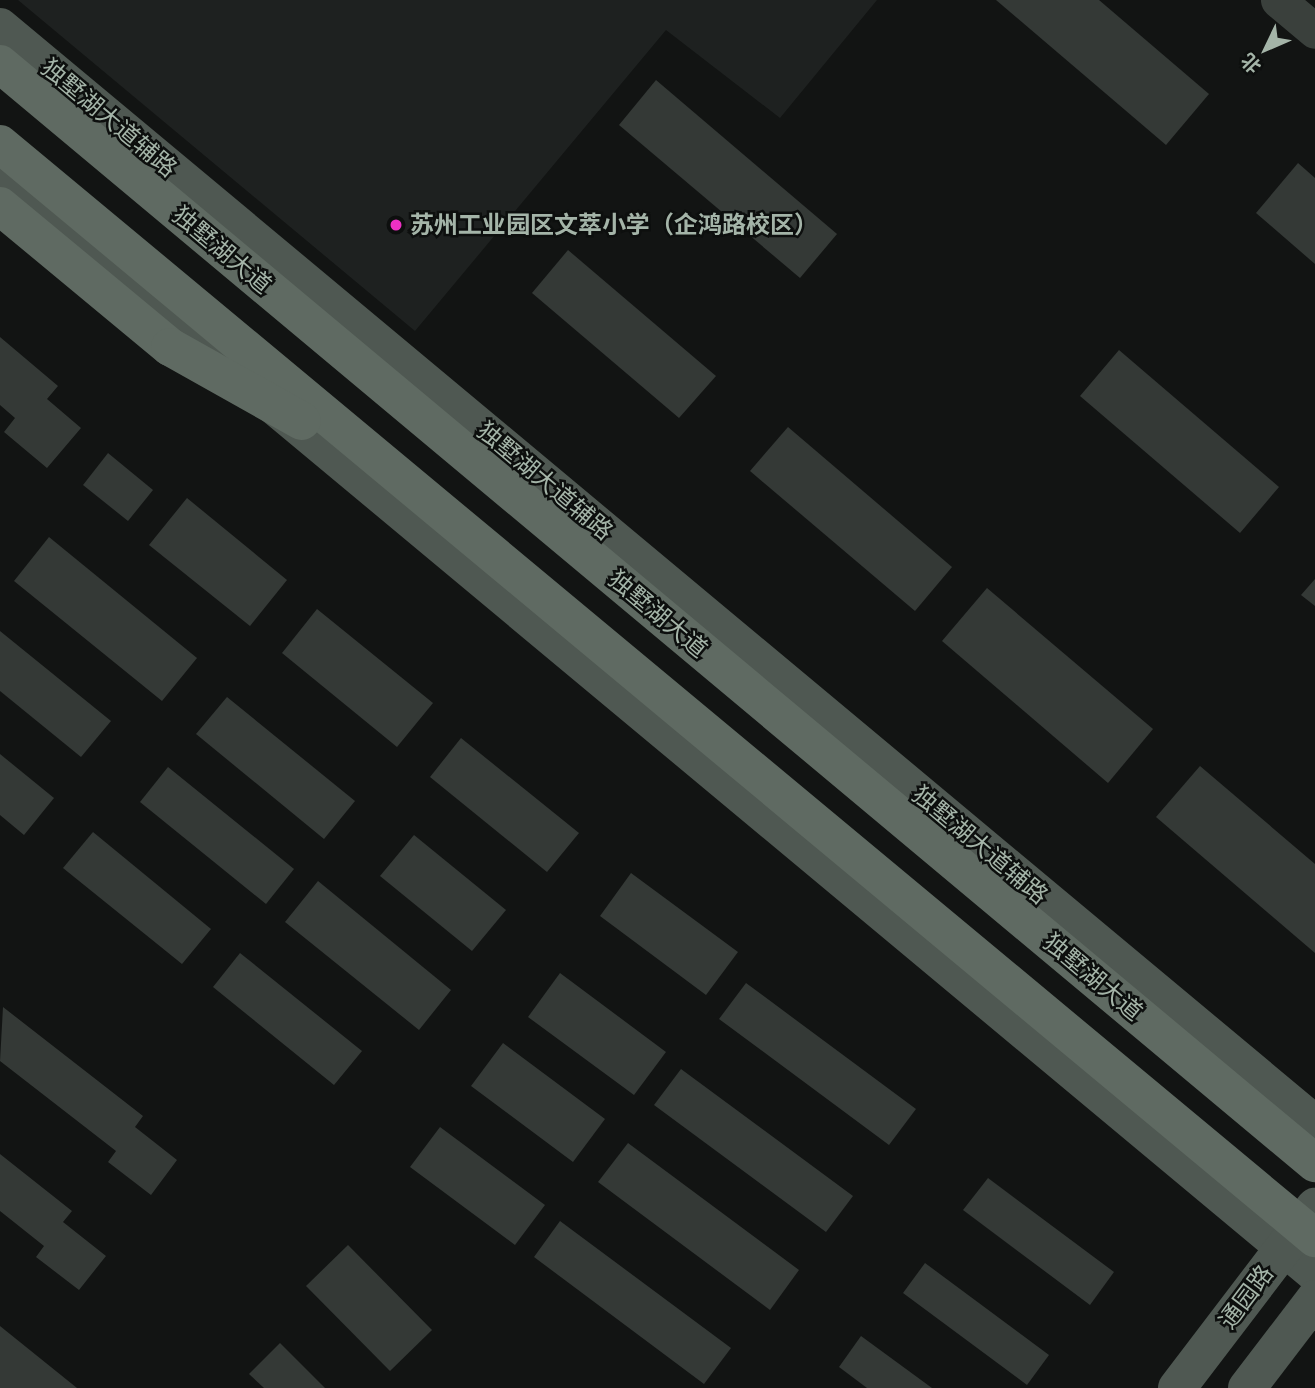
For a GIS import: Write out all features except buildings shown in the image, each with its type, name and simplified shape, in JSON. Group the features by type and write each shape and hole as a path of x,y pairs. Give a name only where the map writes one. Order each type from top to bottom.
{"highway":[{"name":"独墅湖大道","path":"0,64 1315,1163"},
{"path":"0,144 1299,1243"},
{"path":"0,206 170,347 383,466"}],"main road":[{"name":"独墅湖大道辅路","path":"0,27 1315,1124"},
{"path":"0,177 1299,1243 1315,1273"},
{"name":"通园路","path":"1177,1388 1299,1243 1315,1207"},
{"path":"1247,1388 1315,1299"}],"street":[{"path":"1278,0 1315,31"}],"shaded area":[{"name":"苏州工业园区文萃小学（企鸿路校区）","path":"18,0 877,0 780,118 666,30 415,331"}],"place":[{"name":"苏州工业园区文萃小学（企鸿路校区）","path":"396,225"}]}
